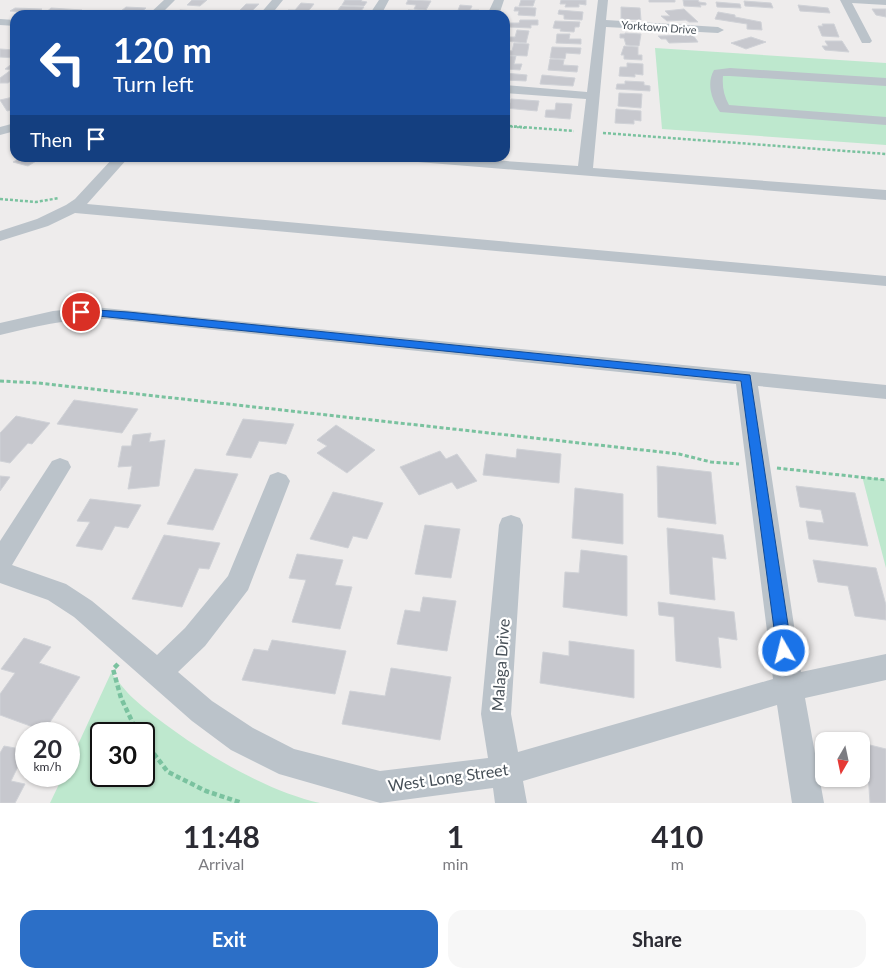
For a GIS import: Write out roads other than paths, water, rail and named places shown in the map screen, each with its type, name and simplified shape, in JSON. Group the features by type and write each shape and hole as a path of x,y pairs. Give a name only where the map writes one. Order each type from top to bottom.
{"street":[{"path":"159,10 170,0"},
{"path":"269,10 278,0"},
{"path":"586,171 603,0"},
{"path":"845,0 866,41"},
{"path":"852,0 886,2"},
{"name":"Yorktown Drive","path":"601,24 718,30"},
{"path":"886,82 730,72 718,73 716,77 720,104 725,109 886,121"},
{"path":"510,90 592,96"},
{"path":"0,236 42,222 68,202 81,202 118,162"},
{"path":"465,162 886,195"},
{"path":"68,202 886,281"},
{"path":"0,329 51,316 96,312 886,392"},
{"path":"746,378 808,803"},
{"path":"0,562 60,467"},
{"path":"158,672 195,637 239,582 278,481"},
{"name":"Malaga Drive","path":"511,525 496,714 511,803"},
{"name":"West Long Street","path":"0,572 57,592 83,609 202,711 242,739 290,762 380,787 505,772 790,688 886,668"}]}
